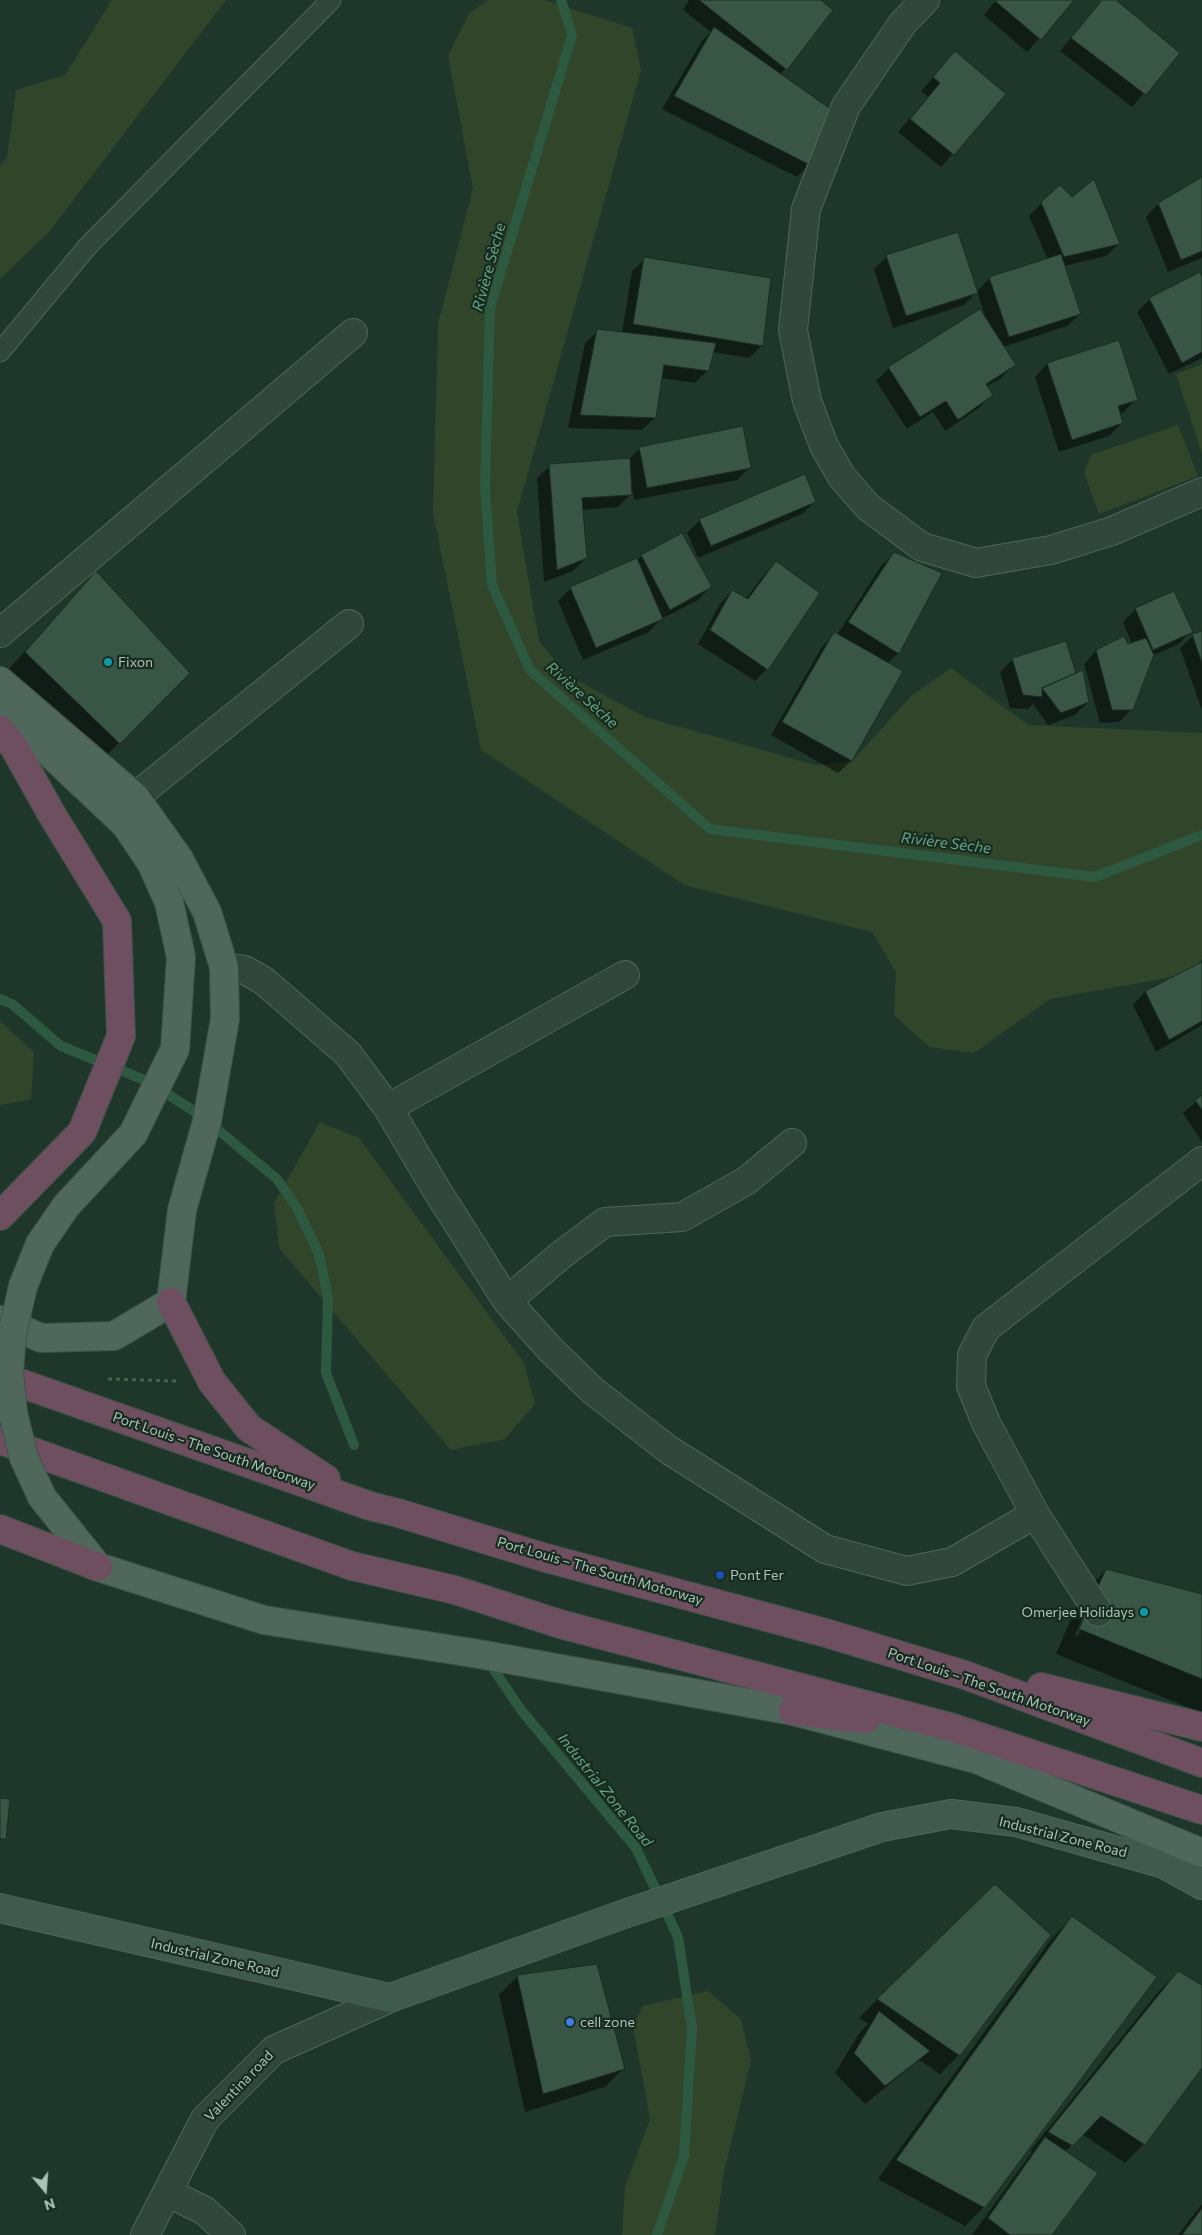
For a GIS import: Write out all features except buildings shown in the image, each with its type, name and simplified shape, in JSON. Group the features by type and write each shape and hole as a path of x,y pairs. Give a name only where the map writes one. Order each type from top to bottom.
{"highway":[{"path":"0,730 14,747 117,921 121,1036 82,1132 0,1216"},
{"path":"171,1302 212,1382 249,1428 292,1458 370,1506"},
{"name":"Port Louis – The South Motorway","path":"0,1376 370,1506 546,1558 826,1633 965,1676 1202,1763"},
{"path":"0,1440 352,1566 455,1590 560,1624 950,1727 1202,1810"},
{"path":"0,1529 98,1567"},
{"path":"826,1633 1202,1727"},
{"path":"793,1712 950,1727"}],"main road":[{"path":"0,682 135,797 179,859 207,912 224,967 225,1019 207,1121 182,1210 171,1302 114,1336 41,1338 0,1320"},
{"path":"0,706 126,825 152,864 169,902 181,957 175,1049 133,1134 66,1206 40,1244 23,1286 12,1335 10,1380 13,1413 24,1458 42,1497 98,1567 264,1620 479,1654 793,1712 976,1759 1202,1853"}],"street":[{"path":"925,0 904,23 846,106 806,210 793,330 808,401 829,454 842,477 868,507 922,547 976,563 1051,550 1112,531 1202,492"},
{"path":"0,633 353,333"},
{"path":"135,797 349,624"},
{"path":"224,967 245,970 264,981 348,1054 388,1108 436,1189 507,1301 549,1348 592,1390 670,1450 825,1549 907,1571 952,1562 1035,1514"},
{"path":"388,1108 625,976"},
{"path":"507,1301 561,1255 605,1222 682,1217 746,1181 792,1143"},
{"path":"1098,1612 1035,1514 986,1422 970,1386 972,1355 986,1328 1202,1161"},
{"name":"Industrial Zone Road","path":"0,1908 390,1998 689,1891 882,1827 951,1814 1016,1822 1164,1864 1202,1884"},
{"name":"Valentina road","path":"145,2235 205,2119 274,2050 390,1998"},
{"path":"167,2192 205,2211 231,2235"}],"lane":[{"path":"0,352 88,246 331,0"}],"path":[{"path":"103,1378 212,1382"}],"green space":[{"path":"112,0 226,0 49,232 0,279 0,165 7,158 16,90 65,75"},
{"path":"488,0 544,0 632,28 641,70 517,512 539,641 567,675 645,717 815,765 852,761 911,696 951,668 1028,725 1202,733 1202,959 1189,974 1050,999 974,1053 929,1047 894,1015 896,972 872,932 684,885 481,750 433,513 438,324 473,188 448,56 469,13"},
{"path":"1202,364 1202,454 1176,374"},
{"path":"1178,425 1198,476 1099,514 1084,473 1091,455"},
{"path":"0,1021 34,1052 31,1099 0,1105"},
{"path":"320,1122 359,1138 524,1363 535,1404 505,1439 451,1450 279,1248 274,1203"},
{"path":"708,1991 741,2019 751,2061 724,2172 715,2235 622,2235 625,2187 650,2119 633,2026 643,2006"}],"waterway":[{"name":"Rivière Sèche","path":"561,0 572,35 490,308 485,488 492,585 530,670 710,829 1095,877 1202,835"},
{"path":"0,999 12,1004 61,1046 147,1081 200,1115 277,1179 297,1208 319,1254 328,1298 326,1373 354,1445"},
{"name":"Industrial Zone Road","path":"492,1667 521,1710 636,1848 678,1937 692,2028 684,2156 657,2235"}],"place":[{"name":"Fixon","path":"108,662"},
{"name":"Pont Fer","path":"720,1575"},
{"name":"Omerjee Holidays","path":"1144,1612"},
{"name":"cell zone","path":"570,2022"}]}
